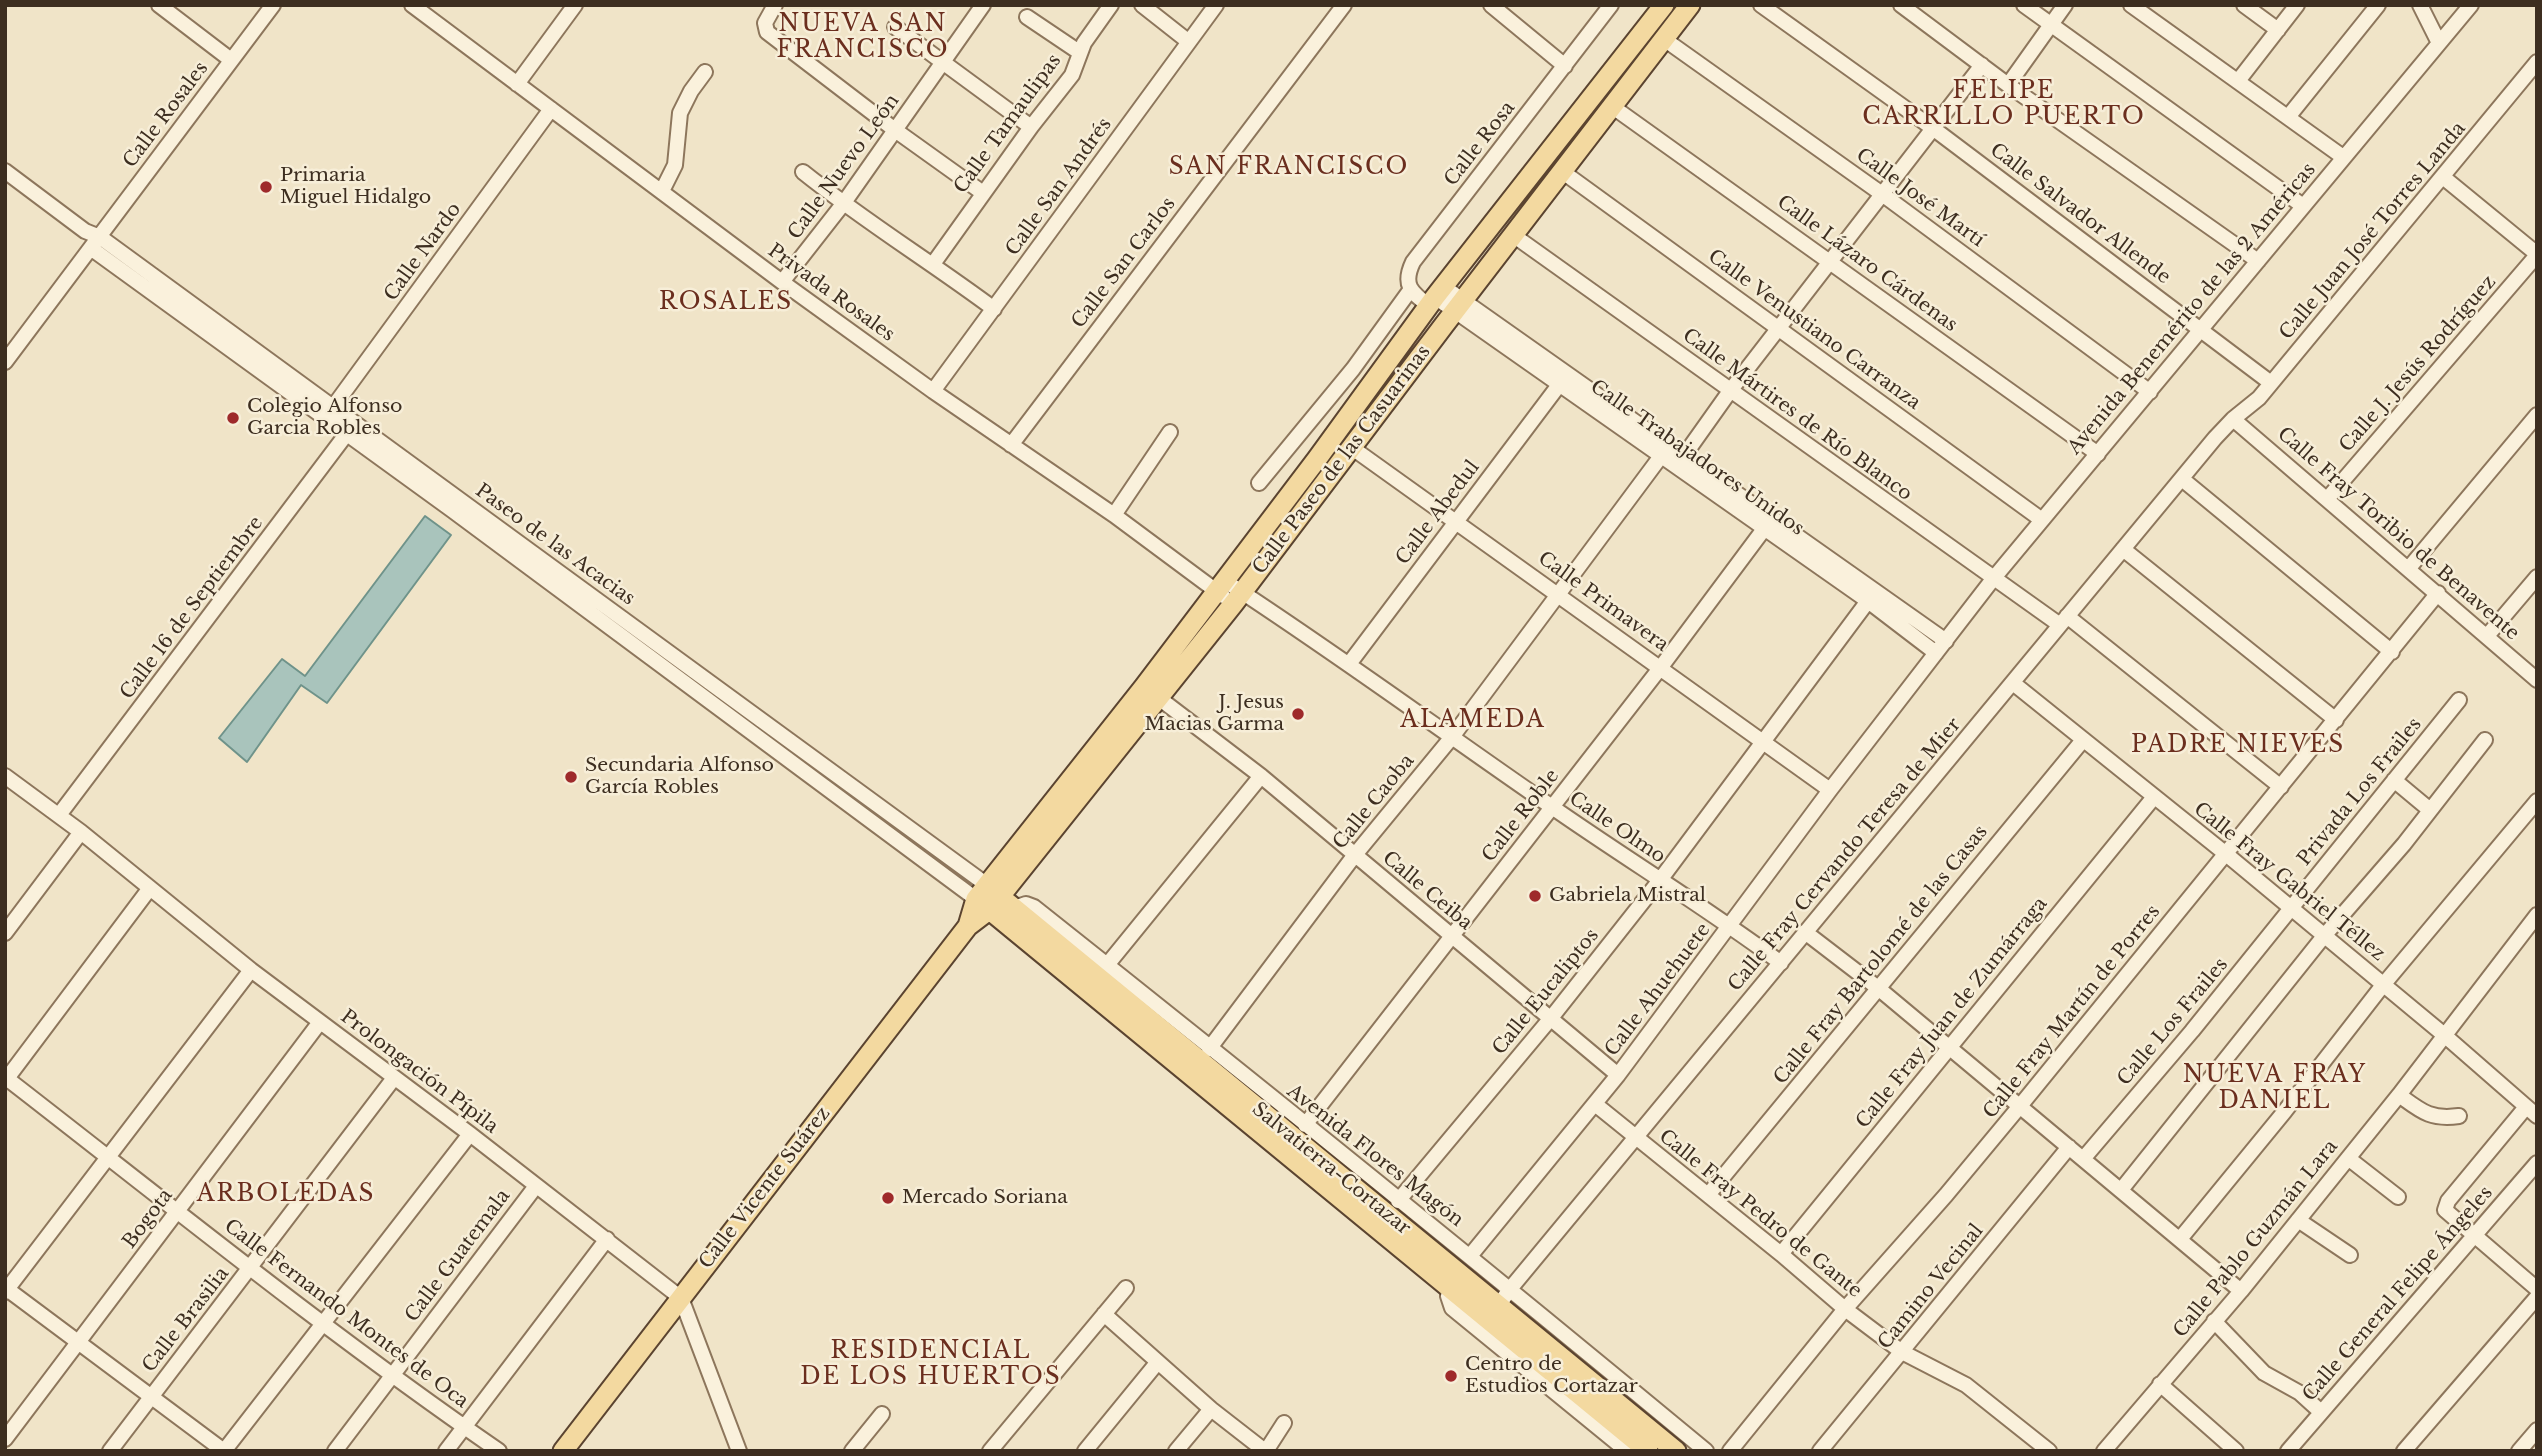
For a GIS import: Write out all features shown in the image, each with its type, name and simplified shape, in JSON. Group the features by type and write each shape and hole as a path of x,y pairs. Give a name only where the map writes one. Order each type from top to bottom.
{"main road":[{"name":"Calle Paseo de las Casuarinas","path":"1153,692 1221,586 1425,295 1664,5"},
{"name":"Calle Paseo de las Casuarinas","path":"993,900 1153,692 1238,598 1690,5"},
{"name":"Calle Vicente Suárez","path":"563,1451 968,926 993,900"},
{"name":"Salvatierra-Cortazar","path":"993,900 1468,1283 1499,1304 1676,1451"},
{"name":"Salvatierra-Cortazar","path":"1499,1304 1624,1442 1648,1451"}],"street":[{"path":"159,5 231,60"},
{"name":"Calle Rosales","path":"5,362 273,5"},
{"name":"Calle Nuevo León","path":"782,282 843,204 984,5"},
{"name":"Calle Tamaulipas","path":"933,264 983,192 1072,75 1079,52 1111,5"},
{"path":"1142,5 1189,42"},
{"name":"Calle San Andrés","path":"933,391 1216,5"},
{"name":"Calle San Carlos","path":"1011,444 1344,5"},
{"path":"1491,5 1565,66"},
{"name":"Calle Rosa","path":"1425,295 1407,277 1413,262 1611,5"},
{"name":"Calle Salvador Allende","path":"1761,5 1934,129 2271,383"},
{"path":"1901,5 2008,85 2258,261"},
{"path":"2024,5 2303,206"},
{"path":"2008,85 2065,5"},
{"path":"2130,5 2343,157"},
{"path":"2245,5 2278,30"},
{"path":"2238,81 2297,5"},
{"path":"2288,117 2378,5"},
{"path":"2420,5 2439,43"},
{"name":"Avenida Benemérito de las 2 Américas","path":"1946,640 1993,579 2471,5"},
{"name":"Privada Rosales","path":"419,7 517,84 782,282 933,391 1221,586"},
{"path":"517,84 568,8"},
{"path":"771,12 765,23 767,32 895,130 983,192"},
{"path":"1027,17 1079,52"},
{"path":"895,27 1031,127"},
{"name":"Calle José Martí","path":"1664,39 1882,194 2150,392"},
{"name":"Calle Juan José Torres Landa","path":"2233,419 2252,405 2271,383 2537,62"},
{"path":"1680,461 1730,391 1982,65"},
{"path":"662,191 676,165 680,113 705,72"},
{"name":"Calle Lázaro Cárdenas","path":"1613,107 2098,454"},
{"name":"Calle Nardo","path":"329,413 551,109"},
{"name":"Paseo de las Acacias","path":"5,171 85,231 96,243 993,900"},
{"path":"803,172 843,204 933,264 993,309"},
{"name":"Calle Venustiano Carranza","path":"1563,172 2042,520"},
{"path":"2443,177 2537,255"},
{"name":"Calle Mártires de Río Blanco","path":"1513,234 1993,579 2064,621 2281,787"},
{"name":"Calle J. Jesús Rodríguez","path":"2328,498 2537,255"},
{"path":"1259,483 1353,369 1425,295"},
{"name":"Calle Trabajadores Unidos","path":"1425,295 1459,306 1665,451 1946,640"},
{"name":"Calle Trabajadores Unidos","path":"1459,306 1559,385 1665,451"},
{"name":"Calle Abedul","path":"1349,664 1559,385"},
{"path":"2409,568 2537,415"},
{"name":"Calle Fray Toribio de Benavente","path":"2233,419 2537,680"},
{"name":"Calle Fray Cervando Teresa de Mier","path":"1499,1304 1635,1136 2233,419"},
{"name":"Calle 16 de Septiembre","path":"60,815 351,428"},
{"path":"1114,515 1170,432"},
{"name":"Calle Primavera","path":"1351,447 1830,790"},
{"name":"Calle Caoba","path":"1209,1049 1354,856 1452,737 1665,451"},
{"name":"Calle Trabajadores Unidos","path":"1680,461 1764,529 1868,601 1936,653"},
{"path":"2182,479 2392,652"},
{"name":"Calle Roble","path":"1305,1125 1661,667 1764,529"},
{"path":"2123,549 2336,720"},
{"path":"2487,636 2537,578"},
{"name":"Calle Olmo","path":"1221,586 1349,664 1552,807 1730,925 1781,963"},
{"name":"Calle Fray Martín de Porres","path":"1730,1451 1845,1309 2020,1106 2438,593"},
{"name":"Calle Eucaliptos","path":"1398,1201 1551,1017 1660,880 1868,601"},
{"name":"Calle Ahuehuete","path":"1470,1256 1618,1075 1830,790 1946,640"},
{"name":"Calle Fray Gabriel Téllez","path":"2013,683 2226,854 2443,1034 2532,1112"},
{"name":"Calle Ceiba","path":"1153,692 1261,776 1618,1075"},
{"name":"Privada Los Frailes","path":"2290,908 2459,700"},
{"name":"Calle Fray Bartolomé de las Casas","path":"1708,1195 2083,740"},
{"path":"2121,1190 2485,740"},
{"name":"Prolongación Pípila","path":"5,776 60,815 251,970 470,1134 681,1298"},
{"path":"1107,965 1261,776"},
{"path":"2394,780 2430,810"},
{"name":"Calle Fray Juan de Zumárraga","path":"1781,1254 2154,797"},
{"path":"2180,1239 2285,1111 2383,985 2537,801"},
{"path":"5,933 81,832"},
{"path":"6,1079 150,888"},
{"name":"Avenida Flores Magón","path":"993,900 1034,907 1470,1256 1468,1283 1706,1451"},
{"name":"Calle Los Frailes","path":"2083,1159 2192,1031 2290,908"},
{"name":"Calle Pablo Guzmán Lara","path":"2108,1449 2241,1291 2399,1095 2443,1034 2536,917"},
{"path":"1805,932 1878,988 2241,1291"},
{"path":"251,970 6,1290 224,1451 470,1134"},
{"name":"Bogota","path":"5,1439 320,1022"},
{"name":"Calle Brasilia","path":"110,1451 394,1078"},
{"name":"Calle Fernando Montes de Oca","path":"6,1079 251,1269 499,1451"},
{"path":"2399,1095 2430,1115 2441,1118 2459,1116"},
{"name":"Calle Fray Pedro de Gante","path":"1595,1104 1845,1309 1902,1352 1966,1385 2049,1451"},
{"path":"2532,1112 2446,1205 2445,1210 2537,1289"},
{"name":"Camino Vecinal","path":"1820,1451 2069,1147"},
{"path":"2348,1158 2398,1197"},
{"name":"Calle General Felipe Ángeles","path":"2288,1451 2537,1163"},
{"name":"Calle Guatemala","path":"335,1451 536,1186"},
{"path":"2298,1220 2350,1255"},
{"path":"446,1451 607,1239"},
{"path":"1468,1283 1449,1303 1457,1313 1624,1442"},
{"path":"990,1451 1126,1287"},
{"path":"2404,1451 2537,1297"},
{"path":"681,1298 739,1451"},
{"path":"1104,1314 1211,1409 1266,1451 1284,1423"},
{"path":"2214,1321 2270,1378 2300,1393 2321,1412"},
{"path":"1084,1451 1157,1363"},
{"path":"2161,1384 2236,1451"},
{"path":"1175,1451 1211,1409"},
{"path":"852,1451 882,1413"},
{"path":"2519,1451 2537,1430"}],"water":[{"path":"425,516 451,535 327,703 301,685 247,762 219,738 282,659 305,676"}],"place":[{"name":"Primaria Miguel Hidalgo","path":"266,187"},
{"name":"Colegio Alfonso Garcia Robles","path":"233,418"},
{"name":"J. Jesus Macias Garma","path":"1298,714"},
{"name":"Secundaria Alfonso García Robles","path":"571,777"},
{"name":"Gabriela Mistral","path":"1535,896"},
{"name":"Mercado Soriana","path":"888,1198"},
{"name":"Centro de Estudios Cortazar","path":"1451,1376"}],"district":[{"name":"NUEVA SAN FRANCISCO","path":"863,38"},
{"name":"FELIPE CARRILLO PUERTO","path":"2004,105"},
{"name":"SAN FRANCISCO","path":"1289,168"},
{"name":"ROSALES","path":"726,303"},
{"name":"ALAMEDA","path":"1473,721"},
{"name":"PADRE NIEVES","path":"2238,746"},
{"name":"NUEVA FRAY DANIEL","path":"2275,1089"},
{"name":"ARBOLEDAS","path":"286,1195"},
{"name":"RESIDENCIAL DE LOS HUERTOS","path":"931,1365"}]}
